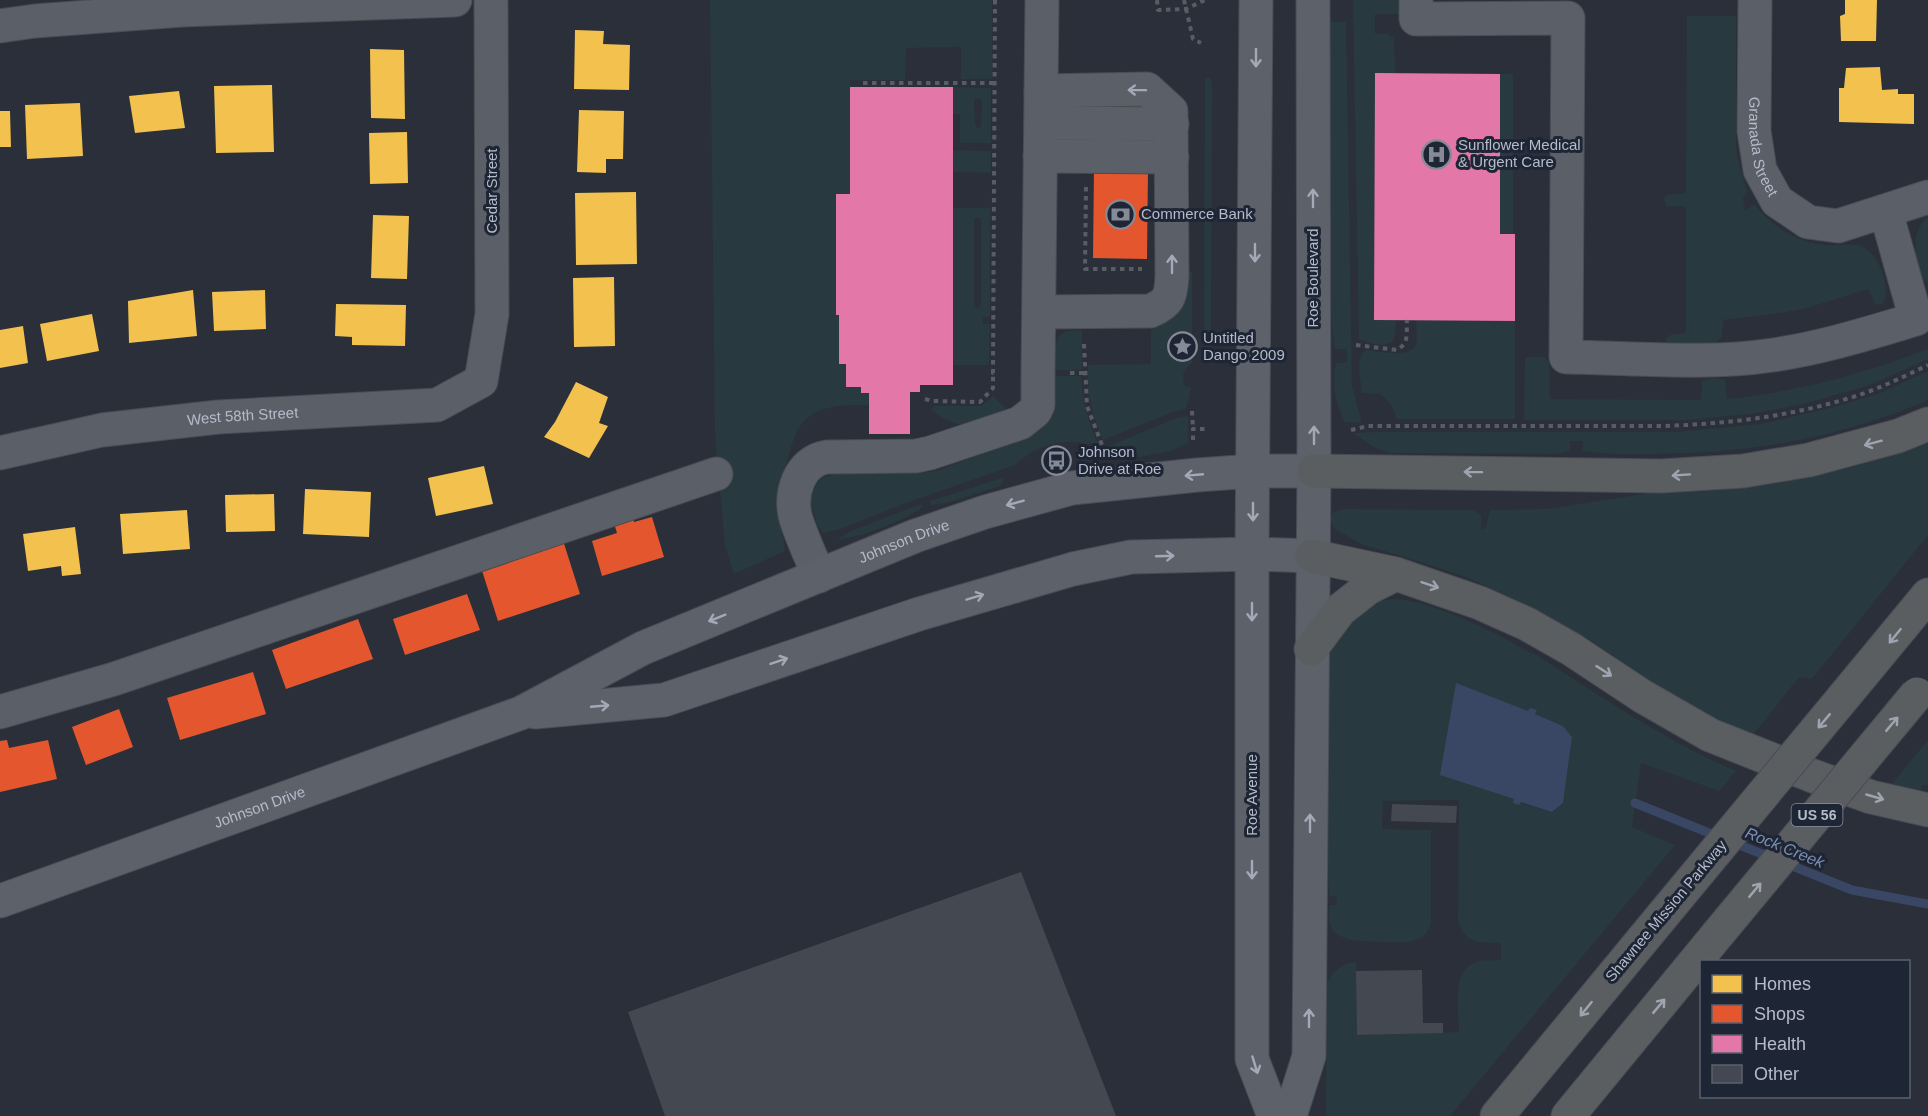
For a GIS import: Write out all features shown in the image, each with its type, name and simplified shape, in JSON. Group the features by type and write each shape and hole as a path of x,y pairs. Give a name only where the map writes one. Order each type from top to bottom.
{"highway":[{"path":"1314,471 1661,476 1743,471 1809,460 1898,436 1928,424"},
{"path":"1312,556 1395,574 1480,603 1527,624 1571,649 1642,696 1710,735 1822,780 1871,796 1928,810"},
{"path":"1311,649 1340,610 1368,588 1395,574"},
{"name":"Shawnee Mission Parkway","path":"1497,1116 1928,595"},
{"name":"US 56","path":"1568,1116 1923,687"}],"main road":[{"path":"1253,471 1257,0"},
{"name":"Roe Boulevard","path":"1312,556 1314,471 1313,0"},
{"name":"Johnson Drive","path":"0,901 521,713 643,648 915,537 985,512 1072,488 1253,471 1314,471"},
{"name":"Roe Avenue","path":"1253,471 1252,1059 1274,1116"},
{"name":"Johnson Drive","path":"521,713 664,700 919,614 1073,569 1131,557 1252,554 1312,556"},
{"path":"1290,1116 1309,1056 1312,556"}],"street":[{"path":"0,26 35,21 182,10 455,0"},
{"name":"Cedar Street","path":"481,381 492,314 491,0"},
{"path":"819,576 794,509 797,484 809,465 818,458 827,457 901,457 930,453 1027,419 1038,405 1042,0"},
{"path":"1416,0 1416,19 1568,18 1566,357 1708,360 1772,356 1829,344 1916,318 1886,212"},
{"name":"Granada Street","path":"1755,0 1754,131 1760,170 1778,201 1808,222 1838,226 1928,197"},
{"path":"1039,312 1150,311 1165,303 1171,291 1171,111 1147,89 1041,91"},
{"path":"1041,123 1172,124"},
{"path":"1040,156 1172,157"},
{"name":"West 58th Street","path":"0,453 102,430 218,417 437,405 481,381"},
{"path":"0,712 114,680 716,474"}],"path":[{"path":"925,399 980,402 993,388 995,373 995,0"},
{"path":"1157,0 1158,10 1186,9 1205,0"},
{"path":"1184,0 1193,39 1201,43"},
{"path":"863,83 995,83"},
{"path":"1086,180 1085,269 1153,269"},
{"path":"1356,345 1397,350 1405,344 1407,320"},
{"path":"1084,334 1087,406 1102,445"},
{"path":"1351,430 1368,426 1703,425 1754,419 1856,396 1928,365"},
{"path":"1192,411 1193,440"},
{"path":"1193,429 1207,429"}],"shaded area":[{"path":"710,0 992,0 992,79 961,79 961,47 906,48 905,80 850,80 850,194 836,194 836,315 839,315 839,364 846,364 846,387 861,387 869,393 869,405 825,409 803,422 793,442 777,499 785,551 734,574 725,546 715,434"},
{"path":"1353,0 1399,0 1399,14 1375,14 1375,34 1389,34 1389,37 1394,37 1395,73 1375,73 1374,320 1396,320 1394,340 1382,345 1359,339"},
{"path":"1687,16 1736,16 1736,144 1747,192 1743,198 1745,211 1754,204 1777,227 1796,238 1818,244 1847,244 1865,248 1875,258 1883,274 1886,291 1882,304 1876,305 1868,289 1807,308 1723,320 1722,337 1715,343 1667,343 1666,338 1670,335 1686,333 1686,207 1666,206 1664,198 1666,195 1686,193"},
{"path":"1330,22 1346,22 1352,386 1362,423 1345,422 1334,385 1336,363 1347,362 1346,349 1335,349 1332,324"},
{"path":"1500,74 1513,74 1513,234 1500,234"},
{"path":"1205,78 1210,78 1212,84 1210,355 1204,355"},
{"path":"953,87 991,88 991,143 960,143 960,114 953,114","holes":["981,99 981,125 977,128 974,100"]},
{"path":"953,150 991,151 991,173 953,172"},
{"path":"953,208 990,208 990,316 983,317 983,324 990,324 989,365 953,365","holes":["977,217 981,219 981,304 977,309 974,306 974,219"]},
{"path":"1928,216 1928,282 1924,280 1918,264 1916,238 1918,230"},
{"path":"1179,272 1192,272 1192,363 1185,370 1183,378 1184,385 1191,388 1186,409 1103,440 1091,403 1088,365 1151,364 1151,329 1166,316"},
{"path":"1416,320 1515,321 1515,419 1397,419 1391,405 1381,394 1362,393 1359,364 1362,353 1366,350 1401,353 1413,349 1417,341"},
{"path":"1082,330 1082,370 1055,370 1056,346 1060,336 1064,333"},
{"path":"1928,349 1928,359 1870,385 1804,404 1750,414 1686,420 1524,420 1525,357 1543,357 1549,361 1550,399 1701,400 1702,381 1707,379 1725,380 1727,399 1754,396 1829,381"},
{"path":"1928,371 1928,400 1895,413 1827,434 1758,447 1722,451 1652,454 1600,453 1583,451 1583,441 1570,441 1570,451 1556,454 1391,453 1375,448 1353,433 1675,432 1760,424 1878,394"},
{"path":"1055,376 1081,376 1086,411 1098,443 1066,442 1050,445 1035,450 1015,465 840,529 823,533 817,525 810,499 815,486 823,477 842,473 939,470 1031,436 1044,424 1051,410"},
{"path":"993,396 1007,410 968,424 951,422 931,409 934,406 981,406"},
{"path":"1188,416 1188,443 1171,451 1123,460 1102,449 1176,418"},
{"path":"1928,443 1928,535 1812,679 1799,677 1753,735 1702,712 1654,684 1595,643 1540,611 1469,578 1363,545 1335,529 1329,520 1332,513 1343,509 1474,510 1481,515 1481,530 1486,528 1490,510 1546,509 1651,493 1710,491 1781,483 1849,468"},
{"path":"1005,477 1000,486 947,503 931,505 930,501"},
{"path":"921,504 923,507 894,523 857,536 837,539 851,531"},
{"path":"1392,599 1420,603 1480,626 1535,654 1683,746 1736,771 1719,791 1641,763 1632,827 1675,845 1450,1116 1326,1116 1327,982 1339,968 1356,962 1357,1035 1459,1032 1458,992 1463,973 1468,966 1477,962 1501,960 1501,943 1480,942 1469,938 1464,934 1458,920 1459,800 1383,801 1382,829 1431,830 1431,920 1424,935 1413,941 1404,942 1364,941 1344,938 1331,927 1330,905 1337,905 1336,897 1330,896 1328,883 1329,655 1335,633 1371,603","holes":["1530,708 1537,710 1535,714 1563,726 1572,737 1563,803 1552,812 1520,802 1519,805 1514,799"]},
{"path":"1928,740 1928,785 1922,785 1921,790 1891,785"}],"water":[{"path":"1456,683 1528,711 1530,708 1537,710 1535,714 1563,726 1572,737 1563,803 1552,812 1521,802 1519,805 1513,803 1514,799 1440,775"}],"building: Homes":[{"path":"1845,0 1877,0 1876,41 1841,41 1840,16 1845,14"},
{"path":"575,30 604,31 603,44 630,45 629,90 574,89"},
{"path":"370,49 404,50 405,119 371,118"},
{"path":"1880,67 1882,90 1898,89 1898,94 1914,94 1914,124 1839,122 1839,88 1844,88 1846,68"},
{"path":"272,85 274,152 216,153 214,86"},
{"path":"179,91 185,128 135,133 129,96"},
{"path":"80,103 83,156 27,159 25,105"},
{"path":"579,110 624,111 623,159 606,159 606,173 577,172"},
{"path":"0,111 10,111 11,147 0,147"},
{"path":"407,132 408,183 370,184 369,133"},
{"path":"636,192 637,264 576,265 575,193"},
{"path":"373,215 409,216 407,279 371,278"},
{"path":"614,277 615,346 574,347 573,278"},
{"path":"193,290 197,336 129,343 128,301"},
{"path":"265,290 266,329 214,331 212,292"},
{"path":"336,304 406,305 405,346 352,345 352,337 335,336"},
{"path":"92,314 99,351 47,361 40,324"},
{"path":"23,326 28,363 0,368 0,330"},
{"path":"576,382 608,397 599,423 608,426 589,458 544,437 555,422"},
{"path":"484,466 493,504 436,516 428,478"},
{"path":"305,489 371,492 369,537 303,534"},
{"path":"274,494 275,531 226,532 225,495"},
{"path":"187,510 190,549 123,554 120,514"},
{"path":"75,527 81,574 62,576 61,566 28,571 23,534"}],"building: Shops":[{"name":"Commerce Bank","path":"1097,97 1145,98 1145,169 1148,169 1147,259 1093,258"},
{"path":"631,511 634,522 652,517 664,557 602,576 592,541 617,533 612,517"},
{"path":"560,531 580,594 498,621 478,558"},
{"path":"467,594 480,630 405,655 393,619"},
{"path":"358,619 373,659 286,689 272,650"},
{"path":"253,672 266,714 180,740 167,698"},
{"path":"119,709 133,747 86,765 72,727"},
{"path":"7,740 9,748 48,740 57,779 0,792 0,741"}],"building: Health":[{"name":"Sunflower Medical & Urgent Care","path":"1375,73 1500,74 1500,234 1515,234 1515,321 1374,320"},
{"path":"850,87 953,87 953,385 920,385 920,392 910,392 910,434 869,434 869,393 861,393 861,387 846,387 846,364 839,364 839,315 836,315 836,194 850,194"}],"building: Other":[{"path":"1392,804 1457,806 1456,823 1391,821"},
{"path":"1021,872 1116,1116 665,1116 628,1012"},
{"path":"1422,970 1423,1023 1443,1023 1443,1033 1357,1035 1356,971"}],"waterway":[{"name":"Rock Creek","path":"1635,803 1719,837"},
{"name":"Rock Creek","path":"1732,842 1772,858"},
{"name":"Rock Creek","path":"1785,863 1852,890 1928,904"}],"place":[{"name":"Sunflower Medical & Urgent Care","path":"1437,154"},
{"name":"Commerce Bank","path":"1120,214"},
{"name":"Untitled Dango 2009","path":"1182,347"},
{"name":"Johnson Drive at Roe","path":"1057,461"}]}
